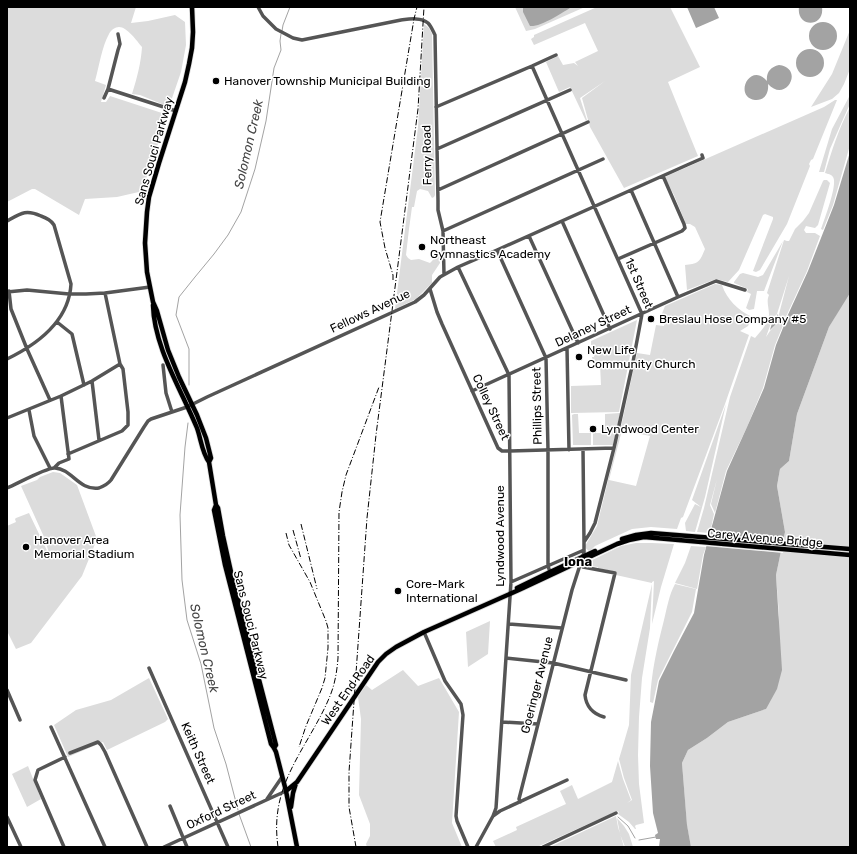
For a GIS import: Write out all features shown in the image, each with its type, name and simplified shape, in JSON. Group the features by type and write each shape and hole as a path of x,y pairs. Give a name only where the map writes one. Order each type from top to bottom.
{"main road":[{"name":"Sans Souci Parkway","path":"192,7 192,48 185,82 149,197 145,243 146,259 159,339 166,361 187,407 201,440 206,458 209,462 216,505 214,510 226,568 271,744 274,748 286,791 297,847"},
{"name":"Sans Souci Parkway","path":"153,302 179,377 202,426 211,458 209,462"},
{"name":"West End Road","path":"286,791 297,782 378,662 396,647 424,632 570,566 592,553 622,539 636,534 652,533 679,538"},
{"name":"West End Road","path":"511,593 520,586 550,572 629,540 637,538 679,538"},
{"name":"Carey Avenue Bridge","path":"679,538 850,549"},
{"name":"Carey Avenue Bridge","path":"679,538 850,555"},
{"path":"291,817 291,803 297,782"}],"street":[{"name":"Ferry Road","path":"258,7 263,16 276,28 293,38 302,40 401,20 424,20 428,24 435,35 438,210 443,231 444,274"},
{"path":"104,98 108,89 120,44 118,34"},
{"path":"436,107 532,66 556,54"},
{"name":"1st Street","path":"532,66 642,314 614,448 595,523 584,542"},
{"path":"108,89 176,112"},
{"path":"437,149 570,90"},
{"path":"438,190 588,122"},
{"name":"Fellows Avenue","path":"52,468 64,471 85,487 96,488 106,485 111,480 148,421 151,419 192,405 415,302 430,289 440,277 458,266 530,236 663,176 702,156"},
{"path":"443,231 603,159"},
{"path":"618,259 682,231 685,228 663,176"},
{"path":"631,190 678,297"},
{"path":"7,221 24,212 34,212 48,218 54,225 71,284 66,305 57,322 44,336 27,348 7,359"},
{"path":"562,221 610,329"},
{"path":"530,236 578,343"},
{"name":"Phillips Street","path":"497,250 546,358 548,566 550,572"},
{"name":"Lyndwood Avenue","path":"458,266 509,375 511,593 496,808 493,816"},
{"name":"Delaney Street","path":"472,392 716,281 745,290"},
{"path":"50,400 11,309 8,291 27,290 69,294 105,294 150,287"},
{"name":"Colley Street","path":"430,289 442,324 498,448 510,451 614,448"},
{"path":"68,454 122,431 128,426 128,412 122,369 105,294"},
{"path":"57,322 72,334 84,385"},
{"path":"567,348 568,450"},
{"path":"7,413 8,418 29,410 92,381 120,364"},
{"path":"163,365 166,393 172,412"},
{"path":"92,381 99,440"},
{"path":"7,488 69,459 61,396"},
{"path":"29,410 34,436 52,468"},
{"name":"Goeringer Avenue","path":"520,802 553,663 584,550 583,449"},
{"path":"511,582 584,550 592,553"},
{"path":"570,566 577,573"},
{"path":"583,567 615,573 585,695 591,709 595,713 604,717"},
{"path":"509,624 562,628"},
{"path":"424,632 445,681 461,704 464,715 456,816 468,847"},
{"path":"506,658 553,663 626,680"},
{"name":"Keith Street","path":"149,668 228,847"},
{"path":"7,692 20,720"},
{"path":"502,722 538,724"},
{"path":"51,727 105,847"},
{"path":"70,753 98,742 101,745 147,847"},
{"path":"64,847 35,780 38,770 65,757"},
{"path":"267,799 282,777"},
{"path":"476,847 493,816 500,811 567,780"},
{"name":"Oxford Street","path":"164,847 286,791"},
{"path":"170,806 188,847"},
{"path":"543,847 616,813"},
{"path":"7,817 20,847"}],"shaded area":[{"path":"7,7 136,7 131,23 175,15 185,22 186,45 181,72 169,107 140,95 132,94 141,59 142,47 132,35 125,29 118,27 111,31 104,44 95,81 106,85 101,102 106,102 110,96 168,115 143,191 117,197 85,199 79,215 35,189 32,189 7,202"},
{"path":"515,7 585,7 535,29 526,31"},
{"path":"523,7 570,8 545,22 530,26 523,12"},
{"path":"597,7 670,7 700,67 668,82 698,156 624,188 590,127 582,98 605,81 580,98 587,120 586,121 570,87 559,92 546,62 558,56 563,65 574,63 578,66 575,62 598,51 585,23 534,45 531,39 534,35"},
{"path":"687,7 714,7 719,18 696,28"},
{"path":"799,7 822,7 822,14 815,22 806,22 799,14"},
{"path":"823,22 833,26 837,36 833,46 823,50 813,46 809,36 813,26"},
{"path":"424,24 429,28 432,34 435,195 432,198 428,191 420,189 417,191 414,207 412,207 406,255 411,260 419,259 430,263 438,253 440,254 440,263 432,275 432,283 416,299 395,309 418,127"},
{"path":"850,30 850,69 844,84 839,93 832,99 811,107 832,74"},
{"path":"810,49 820,53 824,63 820,73 810,77 800,73 796,63 800,53"},
{"path":"779,65 787,67 791,72 792,78 786,88 781,90 775,89 768,84 768,90 764,97 758,100 749,98 745,93 745,87 746,82 750,77 755,75 761,76 767,81 769,71 773,67"},
{"path":"850,95 850,104 830,149 824,172 819,172 832,129"},
{"path":"837,100 813,159 809,164 810,166 787,224 760,270 756,272 753,271 773,219 773,217 765,214 763,215 739,270 728,282 716,279 687,290 685,265 696,263 702,256 705,249 695,227 690,224 686,224 665,178 824,107"},
{"path":"850,107 850,145 833,205 823,230 821,229 834,187 833,177 825,173 839,131"},
{"path":"850,152 850,293 829,327 797,414 789,461 780,469 777,486 785,532 776,575 782,670 777,689 766,709 728,722 688,750 682,763 687,825 691,847 659,847 660,839 656,839 655,835 658,833 653,813 650,766 651,722 659,681 694,613 704,555 727,471 764,388 776,345 785,323 777,323 770,330 772,323 778,314 779,320 785,321 808,271 834,205"},
{"path":"827,180 830,183 818,225 815,228 806,226 804,230 806,233 815,233 820,236 807,271 784,321 779,319 779,314 789,276 777,314 771,323 766,337 777,323 784,323 775,345 763,388 747,427 726,471 715,513 711,504 717,479 710,505 714,514 710,533 697,532 730,397 751,336 755,338 764,327 769,315 769,295 767,293 784,240 789,241 795,229 809,213 823,181"},
{"path":"783,241 764,291 757,291 754,309 749,310 746,308 751,294 747,292 748,289 734,282 740,274 743,273 758,277 763,275"},
{"path":"715,284 722,285 730,300 742,311 752,317 748,326 740,331 749,335 725,404 683,517 681,518 677,529 651,527 632,529 595,546 590,551 585,546 597,526 637,353 650,355 656,325 664,326 665,318 661,316 665,306","holes":["622,430 650,436 636,486 609,480"]},
{"path":"849,293 850,847 691,847 687,826 682,763 688,750 728,722 766,709 779,615 776,575 785,532 777,486 780,469 789,461 797,414 829,327"},
{"path":"637,320 619,412 571,413 571,386 601,385 600,364 595,364 595,361 592,360 592,357 594,357 594,345 591,345 591,341"},
{"path":"726,404 705,497 695,532 686,531 685,523 695,504 701,507 692,500"},
{"path":"620,413 613,445 593,445 593,433 605,433 605,414"},
{"path":"578,414 579,433 591,433 591,445 573,445 572,415"},
{"path":"53,472 60,473 77,485 97,539 82,576 31,643 16,649 7,631 7,526 16,522 16,518 29,513 51,559 44,537 21,486"},
{"path":"636,543 674,544 652,624 654,581 652,583 616,575 617,572 582,565 621,546"},
{"path":"691,546 706,547 703,555 697,589 675,583 685,563"},
{"path":"652,584 650,628 642,678 639,717 639,784 644,823 636,825 635,829 629,822 618,814 619,812 617,811 537,847 496,847 493,841 517,830 516,827 566,804 560,791 572,785 578,799 612,782 618,761 631,800 627,803 632,800 619,759 629,725 631,675"},
{"path":"675,584 696,589 692,612 658,680 653,703 650,702 655,661 668,602"},
{"path":"490,621 488,654 468,667 466,632"},
{"path":"403,670 418,686 439,678 459,712 452,823 462,847 367,847 366,844 370,836 370,824 359,795 361,719 358,697 366,685 372,690"},
{"path":"149,678 168,719 165,722 107,750 103,742 68,757 54,725 76,710 111,700"},
{"path":"28,766 41,799 27,807 12,774"},
{"path":"616,816 624,847 550,847"},
{"path":"617,818 629,834 633,847 625,847 620,834"}],"pier":[{"path":"708,534 786,540 783,553 705,546"}],"waterway":[{"name":"Solomon Creek","path":"282,31 290,7"},
{"name":"Solomon Creek","path":"189,385 189,349 176,315 179,297 228,235 241,212 255,169 266,121 274,68 281,50 281,34"},
{"name":"Solomon Creek","path":"188,423 180,515 182,580 187,620 201,664 214,728 226,764 238,810"},
{"name":"Solomon Creek","path":"239,814 251,847"},
{"path":"618,817 628,826 635,838"},
{"path":"639,840 656,837"}],"railway":[{"path":"393,280 380,222 417,7"},
{"path":"356,847 349,807 349,772 367,518 376,435 418,109 424,7"},
{"path":"278,847 277,820 283,790 295,762 324,710 330,696 336,673 338,658 339,512 342,492 346,475 379,387"},
{"path":"301,524 317,589"},
{"path":"293,530 301,559"},
{"path":"286,533 289,545 310,582 328,628 325,678 299,747"}],"place":[{"name":"Hanover Township Municipal Building","path":"216,81"},
{"name":"Northeast Gymnastics Academy","path":"422,247"},
{"name":"Breslau Hose Company #5","path":"651,319"},
{"name":"New Life Community Church","path":"579,357"},
{"name":"Lyndwood Center","path":"593,429"},
{"name":"Hanover Area Memorial Stadium","path":"26,547"},
{"name":"Core-Mark International","path":"398,591"}],"district":[{"name":"Iona","path":"578,561"}]}
